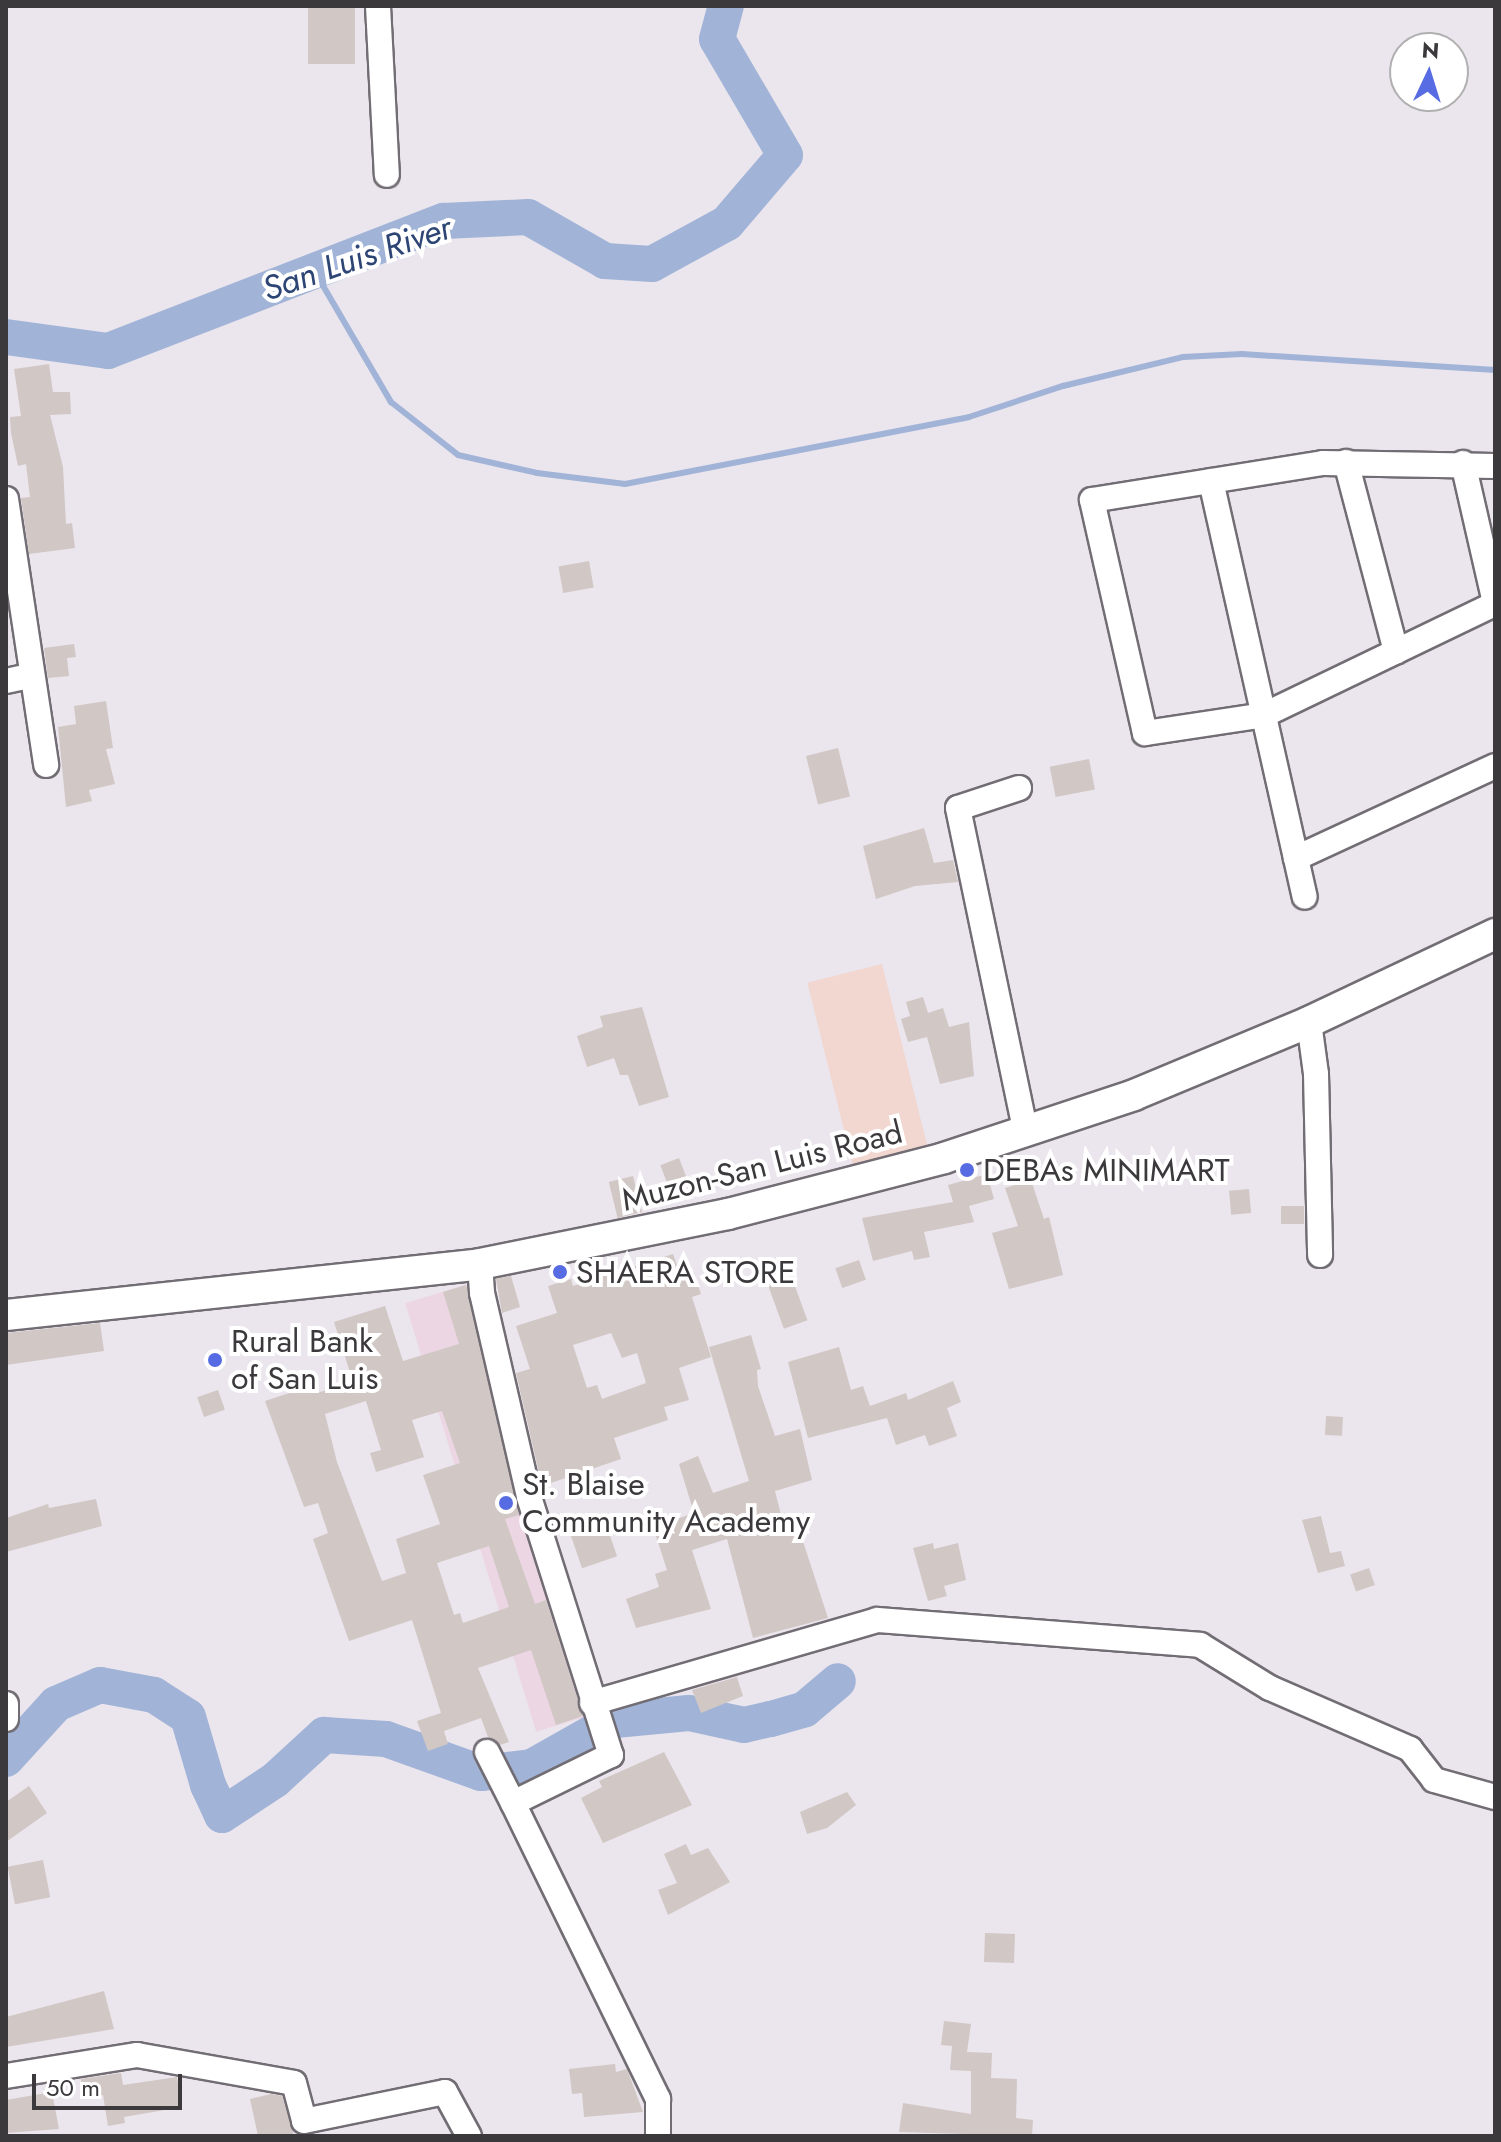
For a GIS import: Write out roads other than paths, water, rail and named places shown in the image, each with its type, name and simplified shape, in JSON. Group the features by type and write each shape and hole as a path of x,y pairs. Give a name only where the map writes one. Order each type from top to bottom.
{"main road":[{"name":"Muzon-San Luis Road","path":"6,1315 480,1264 728,1214 1026,1133 1147,1090 1309,1022 1495,934"}],"street":[{"path":"378,6 387,175"},
{"path":"1463,463 1495,604 1264,715 1145,733 1092,500 1346,462 1463,463 1495,466"},
{"path":"1346,462 1396,651"},
{"path":"1211,481 1305,897"},
{"path":"6,499 30,676 46,765"},
{"path":"6,681 30,676"},
{"path":"1296,858 1495,766"},
{"path":"1019,788 958,808 1026,1133"},
{"path":"1309,1022 1316,1074 1320,1255"},
{"path":"480,1264 482,1293 529,1497 596,1710 611,1748 604,1761 513,1803"},
{"path":"596,1710 877,1620 1200,1645 1270,1688 1410,1749 1434,1780 1495,1797"},
{"path":"6,1704 6,1719"},
{"path":"487,1752 658,2099 658,2136"},
{"path":"6,2076 137,2055 294,2083 304,2121 445,2092 469,2136"}],"waterway":[{"name":"San Luis River","path":"6,337 108,351 444,221 528,217 605,261 652,264 727,223 785,155 717,39 726,6"},
{"path":"315,272 391,402 458,455 537,473 625,484 969,417 1063,386 1183,357 1242,354 1495,370"},
{"path":"6,1759 56,1704 100,1685 154,1695 188,1717 208,1785 222,1815 275,1780 324,1735 386,1739 481,1773 532,1767 615,1720 689,1713 744,1725 771,1719 805,1709 838,1681"}],"place":[{"name":"DEBAs MINIMART","path":"967,1170"},
{"name":"SHAERA STORE","path":"560,1272"},
{"name":"Rural Bank of San Luis","path":"215,1360"},
{"name":"St. Blaise Community Academy","path":"506,1503"}]}
